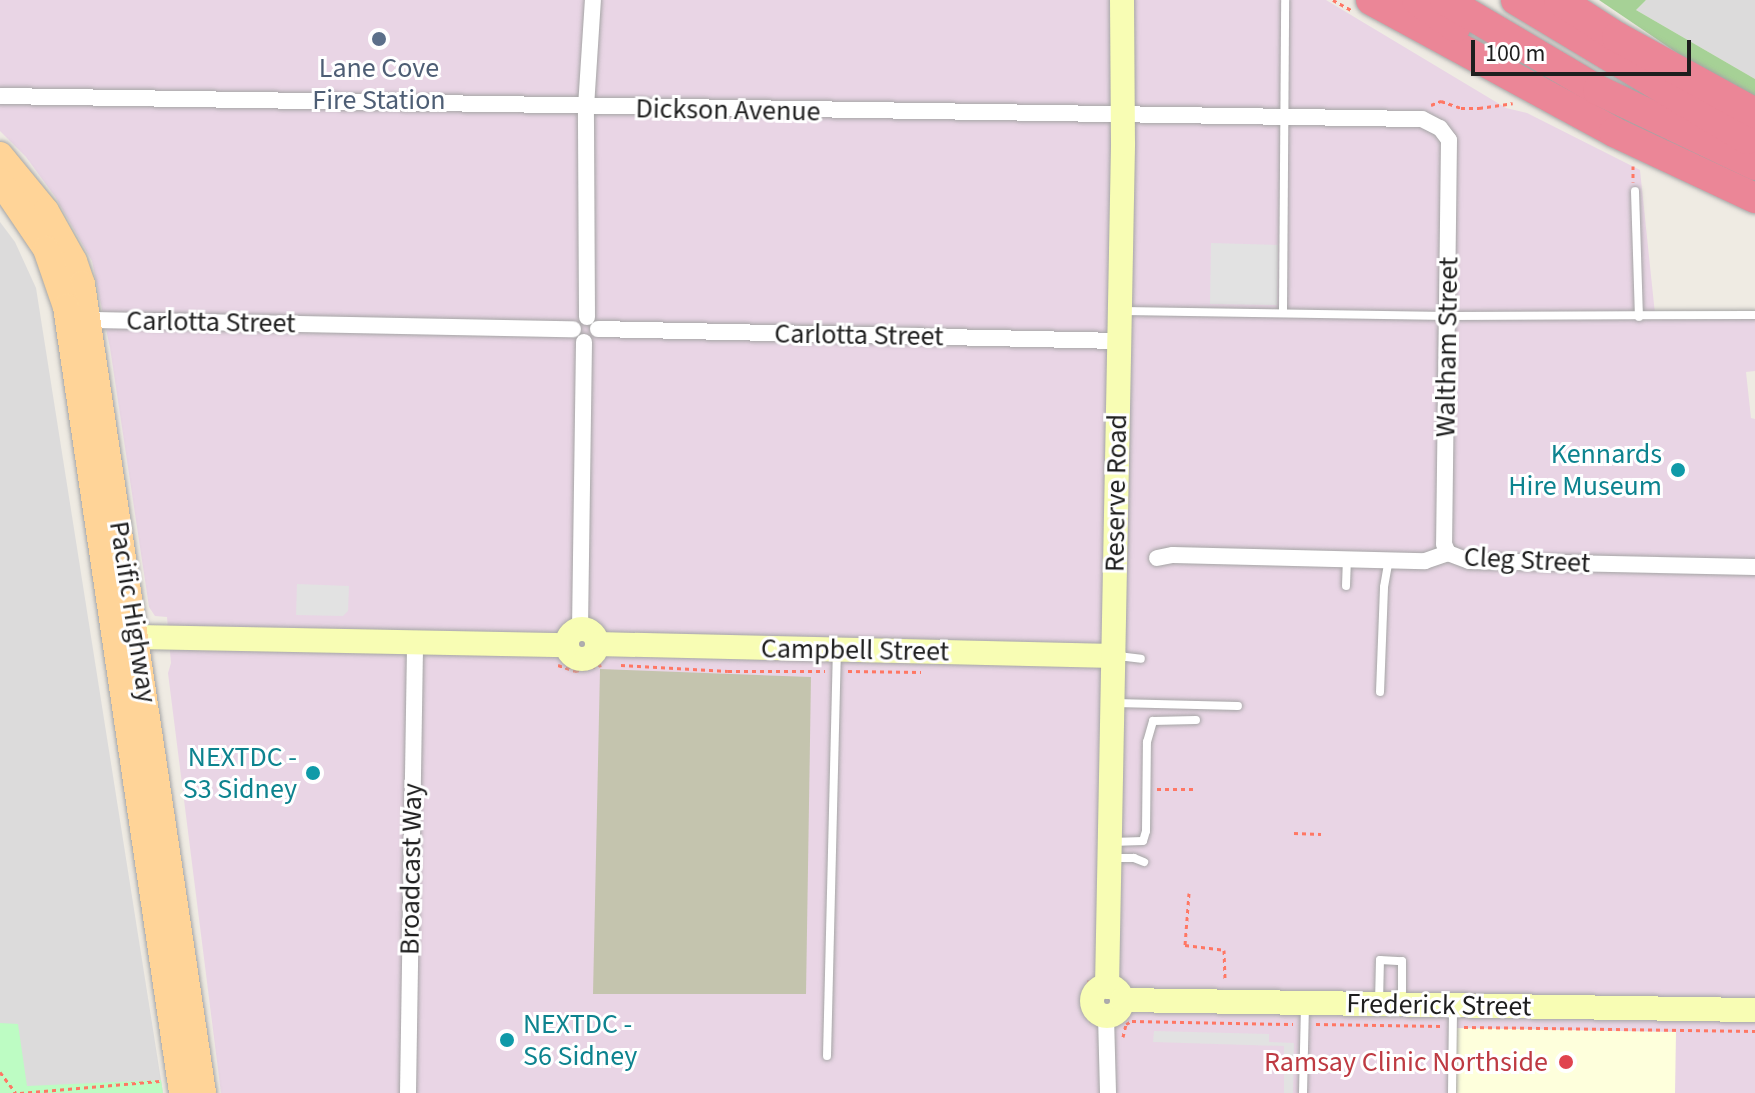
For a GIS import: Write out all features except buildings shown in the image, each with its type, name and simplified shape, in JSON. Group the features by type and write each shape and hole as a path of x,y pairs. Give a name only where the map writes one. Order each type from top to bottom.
{"highway":[{"path":"1371,0 1539,94 1755,198"},
{"path":"1417,0 1526,72 1697,172"},
{"path":"1445,0 1598,90 1753,140"},
{"path":"1484,0 1609,73 1753,140"},
{"path":"1516,0 1753,140"},
{"path":"1559,0 1617,37 1753,140"}],"main road":[{"name":"Pacific Highway","path":"0,155 31,190 65,243 78,273 89,320 173,1087"},
{"name":"Pacific Highway","path":"0,181 46,249 62,289 203,1093"}],"street":[{"path":"587,645 579,336 576,321 592,323 586,107 593,0"},
{"name":"Reserve Road","path":"1108,1093 1123,116 1122,0"},
{"name":"Dickson Avenue","path":"0,96 1422,119"},
{"name":"Waltham Street","path":"1422,119 1440,128 1449,140 1444,544 1448,553"},
{"name":"Carlotta Street","path":"89,320 579,336"},
{"name":"Carlotta Street","path":"592,323 1119,341"},
{"name":"Cleg Street","path":"1157,558 1425,561 1448,553 1469,561 1755,567"},
{"name":"Campbell Street","path":"125,637 587,645 837,661 1114,656"},
{"name":"Broadcast Way","path":"408,1093 415,644"},
{"name":"Frederick Street","path":"1111,1006 1305,1003 1755,1010"}],"lane":[{"path":"1283,311 1287,119 1285,0"},
{"path":"1635,191 1639,317"},
{"path":"1119,311 1283,311 1448,316 1755,315"},
{"path":"1346,586 1347,559"},
{"path":"1380,692 1384,587 1389,559"},
{"path":"1114,656 1141,659"},
{"path":"827,1056 837,661"},
{"path":"1113,703 1238,706"},
{"path":"1110,850 1143,841 1146,831 1147,742 1153,721 1196,720"},
{"path":"1110,850 1144,862"},
{"path":"1380,960 1402,961 1391,1004 1380,960"},
{"path":"1303,1093 1305,1003"},
{"path":"1452,1093 1453,1005"}],"path":[{"path":"1422,119 1427,107 1441,101 1461,108 1517,103"},
{"path":"1634,163 1631,173 1635,191"},
{"path":"545,665 575,671 587,645"},
{"path":"613,664 728,671 837,661 924,672"},
{"path":"1147,789 1195,789"},
{"path":"1294,833 1321,834"},
{"path":"1189,893 1185,945 1193,949 1224,950 1225,983"},
{"path":"1085,986 1111,1006 1090,1038 1091,1024 1083,1007 1085,986"},
{"path":"0,1072 18,1093 173,1087"}],"shaded area":[{"path":"0,0 1326,0 1506,108 1527,113 1640,170 1655,314 1755,319 1755,371 1746,372 1751,418 1755,419 1755,1093 221,1093 168,673 171,663 167,617 155,616 149,607 110,348 92,261 56,198 26,157 0,131"},
{"path":"1646,0 1755,0 1755,79 1636,10"},
{"path":"0,222 15,242 36,288 163,1093 0,1093"},
{"path":"1211,243 1278,245 1277,305 1210,304"},
{"path":"297,584 349,586 348,611 343,616 296,615"},
{"path":"600,669 811,677 806,994 593,994"},
{"name":"Ramsay Clinic Northside","path":"1456,1028 1676,1032 1675,1093 1455,1093"},
{"path":"1154,1031 1269,1034 1269,1042 1294,1043 1293,1093 1284,1093 1284,1046 1153,1042"}],"green space":[{"path":"1599,0 1646,0 1636,10 1755,79 1755,97 1689,61"},
{"path":"0,1023 18,1024 27,1086 161,1080 163,1093 0,1093"}],"place":[{"name":"Lane Cove Fire Station","path":"379,39"},
{"name":"Kennards Hire Museum","path":"1678,470"},
{"name":"NEXTDC - S3 Sidney","path":"313,773"},
{"name":"NEXTDC - S6 Sidney","path":"507,1040"},
{"name":"Ramsay Clinic Northside","path":"1566,1062"}]}
